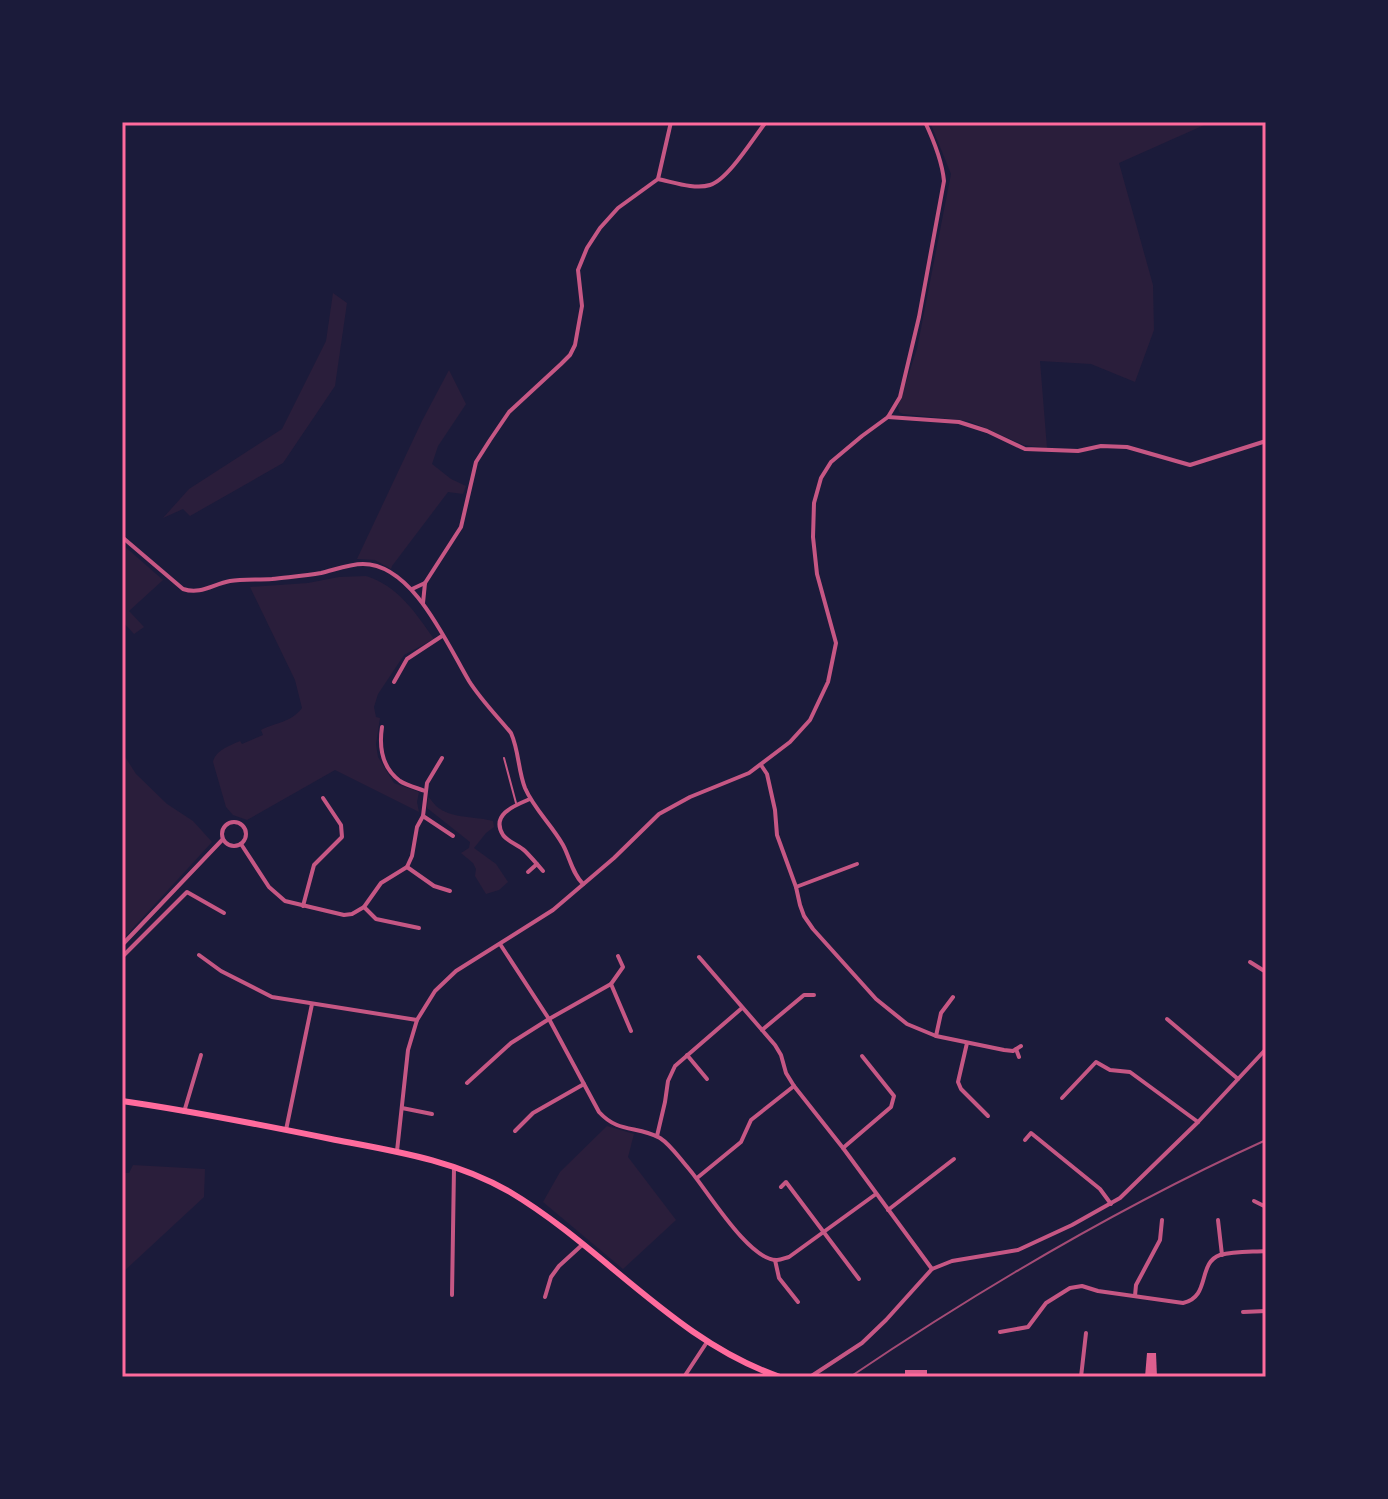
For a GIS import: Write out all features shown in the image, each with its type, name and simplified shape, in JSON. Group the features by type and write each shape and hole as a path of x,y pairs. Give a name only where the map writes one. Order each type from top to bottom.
{"main road":[{"path":"122,1101 397,1151 454,1166 485,1179 538,1210 707,1342 780,1377"}],"street":[{"path":"423,603 425,583 461,527 476,462 509,412 570,355 575,345 582,306 578,270 587,248 618,208 658,179 671,122"},
{"path":"658,179 697,186 709,186 719,181 766,122"},
{"path":"397,1151 408,1050 417,1020 435,991 456,971 553,910 614,858 659,814 690,797 749,773 790,742 810,720 828,682 836,643 817,574 813,537 814,503 821,478 831,462 888,417 900,397 919,317 944,181 936,146 925,122"},
{"path":"888,417 959,422 1025,449 1078,451 1101,446 1127,447 1190,465 1266,441"},
{"path":"122,537 183,589 191,591 230,581 317,574 361,564 374,565 412,589 471,683 511,733 530,799 563,845 577,878 583,884"},
{"path":"412,589 425,583"},
{"path":"394,682 407,659 442,636"},
{"path":"382,727 379,743 383,761 401,782 425,791"},
{"path":"241,844 269,887 285,901 344,915 352,914 364,907 381,883 407,867 417,827 423,816 427,783 442,758"},
{"path":"761,765 767,774 777,835 804,916 813,929 876,999 907,1024 936,1036 967,1043 1013,1051 1018,1047 1019,1057"},
{"path":"303,906 314,865 342,837 341,825 323,798"},
{"path":"530,799 508,808 500,825 503,835 522,848 543,871"},
{"path":"423,816 453,836"},
{"path":"231,822 237,822 246,831 241,844 232,846 223,839 221,832 231,822"},
{"path":"122,945 223,839"},
{"path":"528,872 537,864"},
{"path":"796,887 857,864"},
{"path":"407,867 434,886 450,891"},
{"path":"122,957 187,892 224,913"},
{"path":"364,907 376,919 419,928"},
{"path":"407,925 410,918"},
{"path":"500,944 549,1019 599,1112 618,1127 657,1136 665,1142 697,1178 745,1242 763,1255 775,1260 789,1257 876,1194"},
{"path":"199,955 213,968 272,997 417,1020"},
{"path":"467,1083 511,1043 611,984 623,967 618,956"},
{"path":"699,957 781,1055 794,1086 932,1269"},
{"path":"1250,962 1266,972"},
{"path":"611,984 631,1031"},
{"path":"762,1030 804,995 814,995"},
{"path":"936,1036 941,1013 953,997"},
{"path":"286,1130 312,1004"},
{"path":"657,1136 668,1081 675,1066 742,1008"},
{"path":"1167,1019 1238,1079"},
{"path":"967,1043 958,1082 988,1116"},
{"path":"810,1377 862,1343 932,1269 952,1261 1018,1250 1111,1204 1198,1122 1266,1049"},
{"path":"184,1112 201,1055"},
{"path":"687,1055 707,1079"},
{"path":"843,1148 891,1107 894,1096 862,1056"},
{"path":"1260,1056 1266,1061"},
{"path":"1062,1098 1096,1062 1110,1070 1130,1072 1198,1122"},
{"path":"515,1131 533,1113 584,1084"},
{"path":"697,1178 741,1142 751,1120 794,1086"},
{"path":"983,1110 987,1104"},
{"path":"402,1108 432,1114"},
{"path":"1025,1140 1031,1133 1100,1189 1111,1204"},
{"path":"888,1210 954,1159"},
{"path":"452,1295 454,1166"},
{"path":"781,1187 786,1182 859,1279"},
{"path":"1254,1201 1266,1207"},
{"path":"1135,1296 1136,1285 1160,1240 1162,1220"},
{"path":"1218,1220 1222,1255"},
{"path":"545,1297 551,1277 559,1266 584,1244"},
{"path":"1000,1332 1028,1327 1046,1303 1070,1288 1082,1286 1098,1291 1190,1302 1198,1294 1213,1259 1222,1255 1266,1251"},
{"path":"775,1260 779,1278 798,1302"},
{"path":"1243,1312 1266,1311"},
{"path":"1081,1377 1086,1333"},
{"path":"684,1377 707,1342"}],"lane":[{"path":"504,758 516,805"}],"shaded area":[{"path":"930,122 1211,122 1119,163 1153,285 1154,330 1135,382 1091,364 1040,361 1047,448 1024,445 969,421 899,412 898,406 917,349 951,174"},
{"path":"333,293 347,303 335,386 283,463 190,516 183,509 163,518 189,489 282,429 326,341"},
{"path":"449,370 466,404 438,446 432,464 466,486 463,494 448,492 391,569 375,560 357,559 422,421"},
{"path":"122,544 163,580 129,611 144,627 134,634 122,621"},
{"path":"366,576 397,593 434,639 404,655 378,694 374,707 376,717 380,718 376,744 378,757 394,783 419,792 419,812 335,770 247,820 233,815 226,807 213,762 215,758 220,751 240,741 242,744 263,735 261,730 288,719 302,708 295,680 250,587"},
{"path":"122,752 136,774 167,804 193,821 212,842 122,940"},
{"path":"428,797 449,813 493,821 494,827 474,848 496,864 508,882 499,890 486,894 475,876 473,863 461,853 469,848 470,842 427,808"},
{"path":"607,1126 634,1134 628,1157 676,1220 623,1269 543,1202 560,1172"},
{"path":"133,1165 205,1169 204,1197 122,1273 122,1173 129,1173"}],"building":[{"path":"1147,1353 1156,1353 1157,1377 1145,1377"},
{"path":"905,1370 927,1370 927,1377 905,1377"}],"railway":[{"path":"850,1377 1053,1250 1158,1192 1266,1140"}]}
